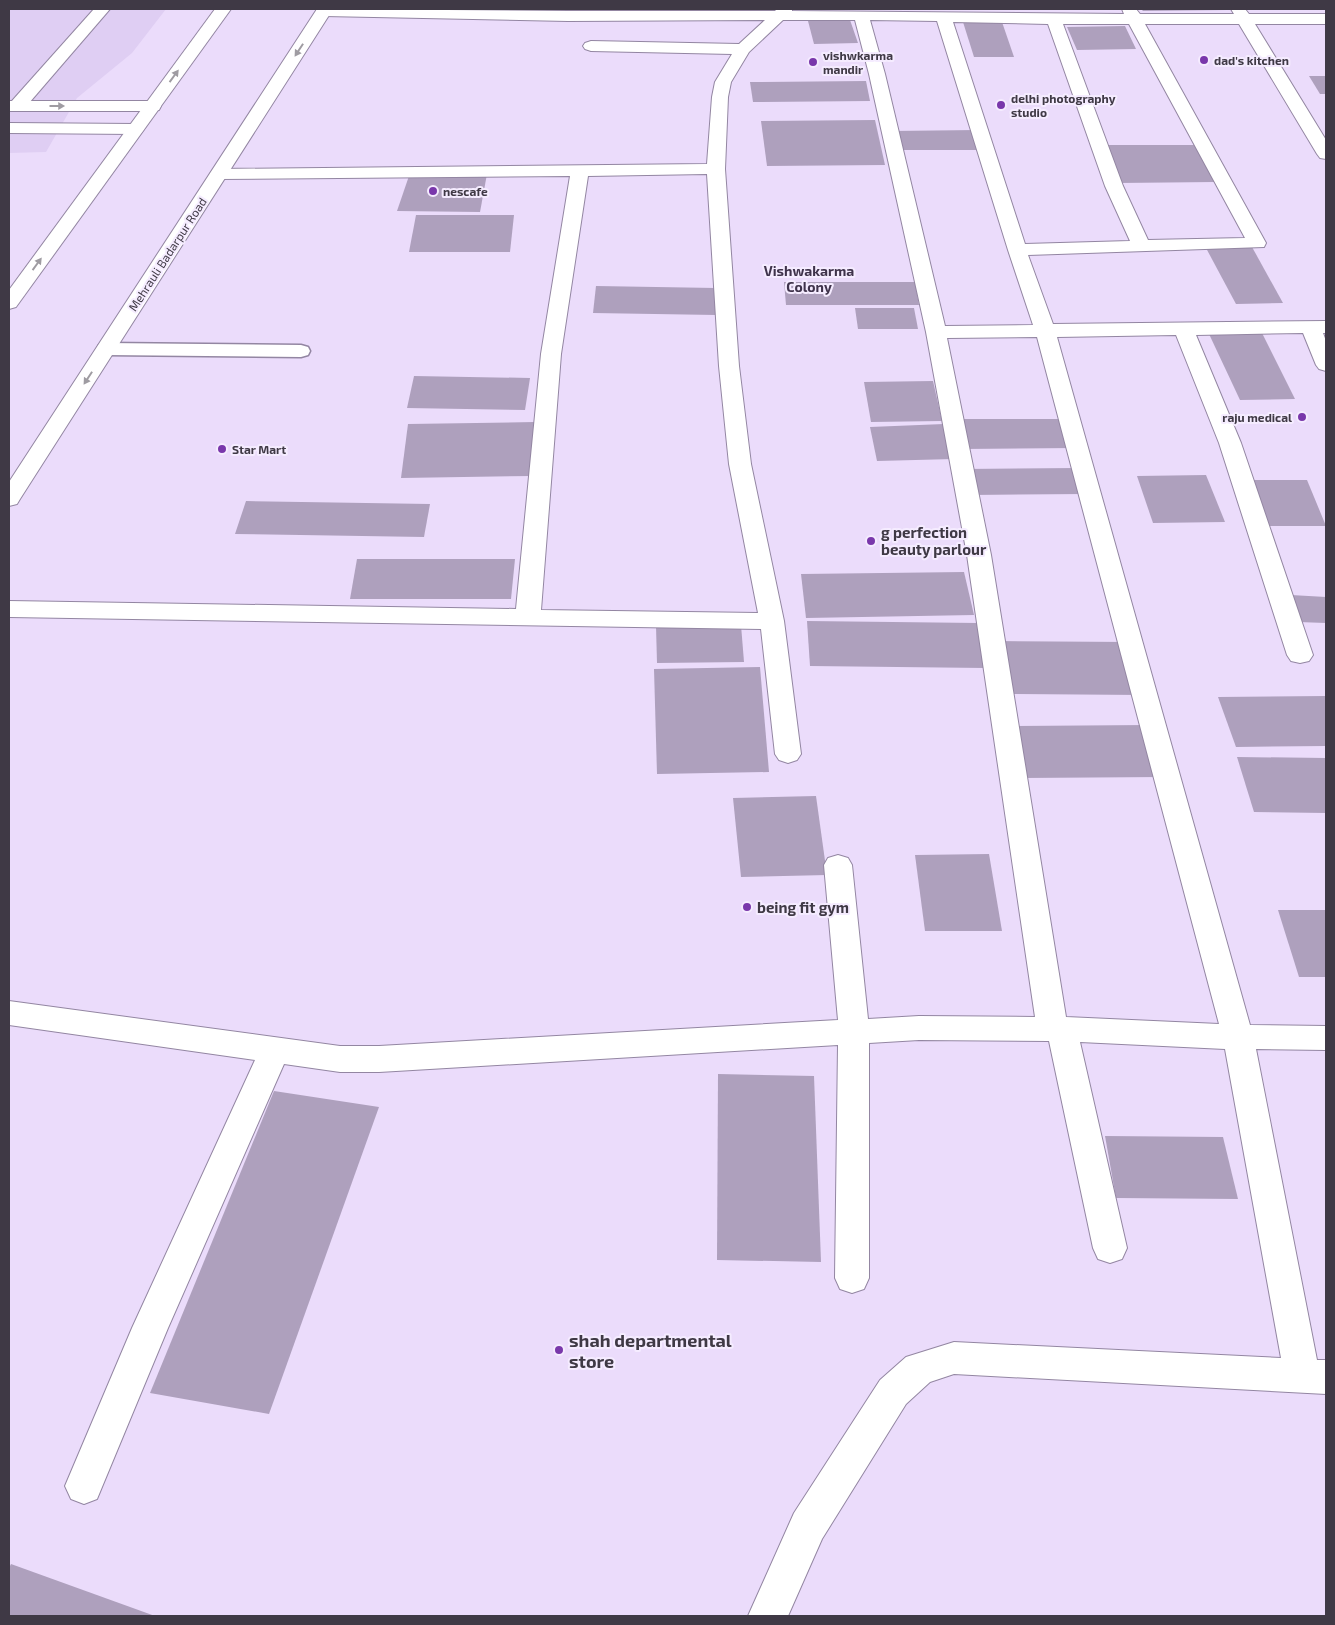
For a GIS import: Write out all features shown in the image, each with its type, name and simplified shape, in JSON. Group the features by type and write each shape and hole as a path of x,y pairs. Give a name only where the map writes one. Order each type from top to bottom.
{"street":[{"path":"13,106 102,9"},
{"path":"9,303 223,9"},
{"path":"325,10 568,16 783,13 1054,19 1132,14 1242,14 1326,19"},
{"name":"Mehrauli Badarpur Road","path":"9,500 325,10"},
{"path":"783,13 743,49 723,82 720,97 716,169 729,366 740,464 772,621 788,754"},
{"path":"1017,250 1255,244 1257,241 1132,14"},
{"path":"1242,14 1326,154"},
{"path":"861,15 877,74 936,332 979,555 1057,1029 1110,1248"},
{"path":"768,1616 808,1526 893,1392 919,1369 954,1358 1314,1377 1238,1037 1046,329 937,15"},
{"path":"1054,19 1114,186 1142,247"},
{"path":"590,46 743,49"},
{"path":"13,106 153,106"},
{"path":"9,128 135,129"},
{"path":"219,174 716,169"},
{"path":"528,617 551,354 580,170"},
{"path":"936,332 1046,329 1318,327 1326,365"},
{"path":"1183,328 1230,443 1300,656"},
{"path":"9,609 772,621"},
{"path":"838,866 854,1031 852,1278"},
{"path":"9,1013 275,1050 340,1058 379,1059 920,1028 1057,1029 1238,1037 1326,1038"},
{"path":"84,1486 150,1328 275,1050"}],"lane":[{"path":"106,349 301,351"}],"shaded area":[{"path":"9,9 166,9 132,53 77,98 46,152 9,153"}],"building":[{"path":"1141,9 1227,9 1227,10 1143,11"},
{"path":"850,20 858,43 814,44 808,21"},
{"path":"963,22 1002,22 1014,57 974,57"},
{"path":"1125,26 1136,49 1077,50 1067,27"},
{"path":"1309,76 1326,76 1326,94 1320,94"},
{"path":"866,81 870,101 753,102 750,82"},
{"path":"875,120 885,165 767,166 761,121"},
{"path":"977,130 983,150 897,150 892,131"},
{"path":"1103,145 1197,145 1215,182 1118,183"},
{"path":"410,173 487,174 480,212 397,211"},
{"path":"416,215 514,215 510,252 409,252"},
{"path":"1252,247 1283,303 1236,304 1206,248"},
{"path":"784,282 915,282 919,305 786,305"},
{"path":"596,286 716,288 716,315 593,313"},
{"path":"855,308 914,308 918,329 858,329"},
{"path":"1262,333 1295,399 1240,400 1209,334"},
{"path":"414,376 530,378 525,410 407,408"},
{"path":"933,381 942,421 871,422 864,382"},
{"path":"956,419 1066,419 1075,448 962,449"},
{"path":"535,422 532,476 401,478 408,424"},
{"path":"944,424 954,459 877,461 870,427"},
{"path":"1077,468 1085,494 971,495 964,469"},
{"path":"1206,475 1225,522 1153,523 1137,476"},
{"path":"1249,480 1307,480 1326,526 1267,526"},
{"path":"246,501 430,504 424,537 235,534"},
{"path":"357,559 515,559 511,599 350,599"},
{"path":"964,572 974,615 806,618 801,574"},
{"path":"1291,595 1326,597 1326,623 1298,622"},
{"path":"807,621 978,623 985,668 810,666"},
{"path":"741,625 744,662 657,663 656,626"},
{"path":"996,641 1129,642 1142,695 1005,694"},
{"path":"760,667 769,772 657,774 654,669"},
{"path":"1326,696 1326,746 1236,747 1218,697"},
{"path":"1148,725 1162,777 1022,778 1011,726"},
{"path":"1237,757 1326,758 1326,813 1254,812"},
{"path":"816,796 827,875 741,877 733,798"},
{"path":"989,854 1002,931 925,931 915,855"},
{"path":"1278,910 1326,910 1326,977 1299,977"},
{"path":"718,1074 814,1076 821,1262 717,1260"},
{"path":"274,1091 379,1107 269,1414 150,1393"},
{"path":"1105,1136 1223,1137 1238,1199 1116,1198"},
{"path":"11,1564 155,1616 9,1616 9,1568"}],"place":[{"name":"dad's kitchen","path":"1204,60"},
{"name":"vishwkarma mandir","path":"813,62"},
{"name":"delhi photography studio","path":"1001,105"},
{"name":"nescafe","path":"433,191"},
{"name":"raju medical","path":"1302,417"},
{"name":"Star Mart","path":"222,449"},
{"name":"g perfection beauty parlour","path":"871,541"},
{"name":"being fit gym","path":"747,907"},
{"name":"shah departmental store","path":"559,1350"}],"district":[{"name":"Vishwakarma Colony","path":"809,278"}]}
